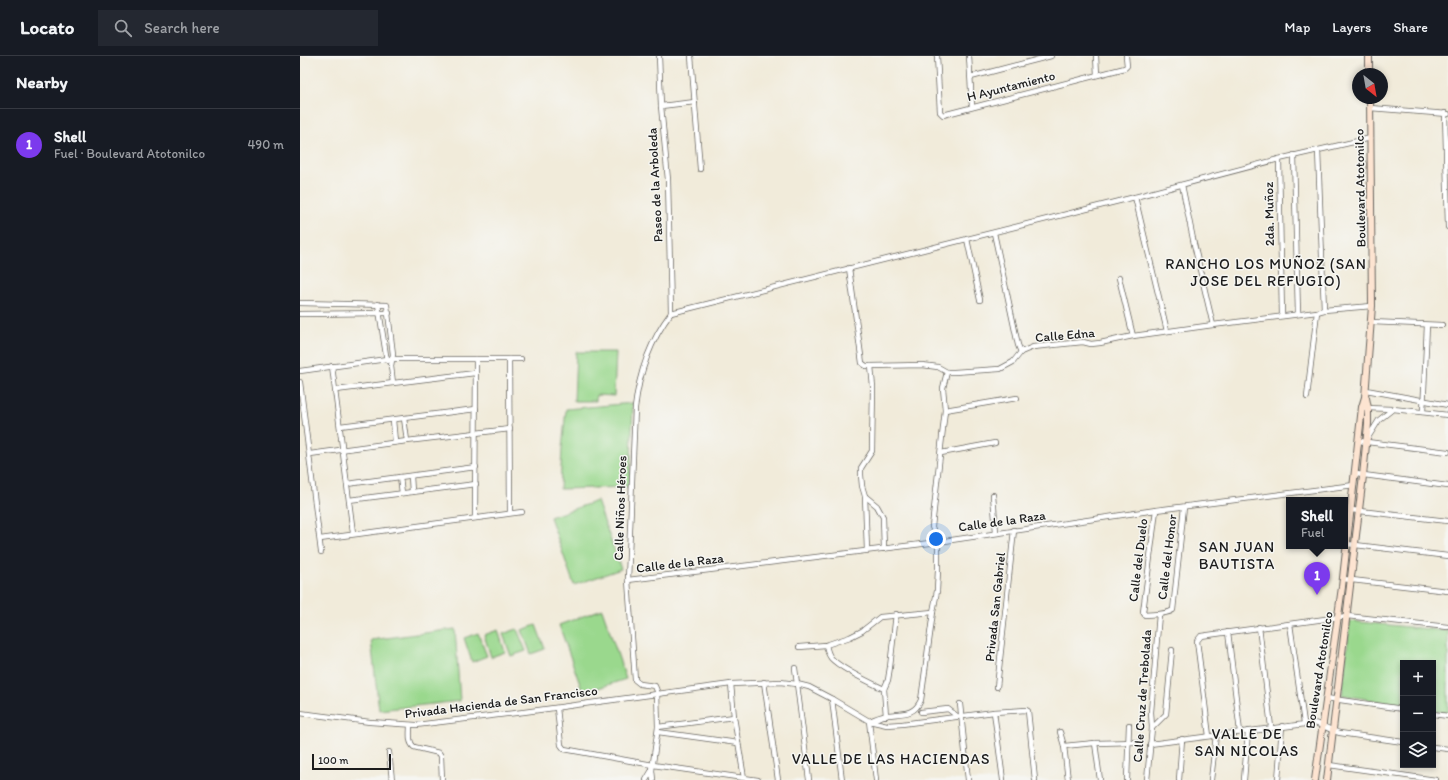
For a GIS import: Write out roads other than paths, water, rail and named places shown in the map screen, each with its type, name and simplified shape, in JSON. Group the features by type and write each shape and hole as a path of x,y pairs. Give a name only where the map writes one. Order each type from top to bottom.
{"street":[{"name":"Paseo de la Arboleda","path":"659,56 661,106 668,180 671,313"},
{"path":"691,56 700,169"},
{"name":"H Ayuntamiento","path":"937,56 941,114 1125,68 1127,64 1126,56"},
{"path":"969,56 972,107"},
{"path":"971,78 1051,56"},
{"path":"1096,56 1097,75"},
{"path":"1369,56 1369,68"},
{"path":"661,106 695,102"},
{"name":"Boulevard Atotonilco","path":"1327,780 1366,441 1365,393 1372,306 1370,104"},
{"path":"1370,108 1446,114 1448,227"},
{"path":"671,313 1135,198 1294,155 1371,138"},
{"path":"1318,150 1324,310"},
{"path":"1294,155 1298,314"},
{"name":"2da. Muñoz","path":"1279,159 1282,316"},
{"path":"1182,185 1213,324"},
{"path":"1135,198 1167,332"},
{"path":"994,233 1018,345 1021,352"},
{"path":"967,239 980,300"},
{"path":"849,268 862,362 866,366 871,366 873,387 872,450 862,468 862,486 865,496 867,550"},
{"path":"1120,278 1133,336"},
{"path":"300,303 387,304 393,354 391,366 392,383"},
{"path":"378,304 387,359 391,366"},
{"name":"Calle Edna","path":"871,366 922,365 938,367 947,372 1000,369 1013,362 1021,352 1033,348 1083,342 1091,344 1100,343 1133,336 1213,324 1324,310 1372,306"},
{"path":"1307,397 1317,312"},
{"path":"300,314 389,313"},
{"name":"Calle Niños Héroes","path":"657,694 654,686 640,684 635,680 628,580 635,408 637,392 646,361 655,338 671,313"},
{"path":"1371,322 1442,325"},
{"path":"1423,412 1427,325"},
{"path":"300,371 387,359 521,359"},
{"path":"476,359 476,518"},
{"path":"509,359 510,513"},
{"path":"332,366 344,450 353,533"},
{"path":"876,780 869,721 886,716 910,712 918,707 921,700 937,591 938,542 932,527 945,410 943,388 947,372"},
{"path":"336,390 475,373"},
{"path":"300,382 321,552"},
{"path":"1365,393 1448,405"},
{"path":"945,410 1017,398"},
{"path":"1365,408 1393,409 1448,415"},
{"name":"Boulevard Atotonilco","path":"1348,536 1359,441 1365,408"},
{"path":"340,426 476,409"},
{"path":"1366,441 1379,420 1393,409"},
{"path":"404,418 407,440"},
{"path":"393,420 395,442"},
{"path":"310,454 407,440 510,429"},
{"path":"1359,441 1448,452"},
{"path":"941,453 995,443"},
{"path":"347,484 476,467"},
{"path":"1356,474 1448,486"},
{"path":"411,476 412,492"},
{"path":"400,477 402,493"},
{"path":"349,500 476,484"},
{"name":"Calle de la Raza","path":"628,580 938,542 996,532 1156,510 1354,485"},
{"path":"993,495 996,532"},
{"path":"865,496 877,506 883,516 884,548"},
{"name":"Calle del Honor","path":"1158,614 1170,612 1172,610 1184,507"},
{"name":"Calle del Duelo","path":"1156,510 1143,612 1145,614 1158,614"},
{"path":"1351,510 1448,521"},
{"path":"320,538 522,512"},
{"name":"Privada San Gabriel","path":"997,687 1014,530"},
{"path":"1348,544 1448,556"},
{"name":"Boulevard Atotonilco","path":"1314,780 1338,618 1346,549"},
{"path":"1343,579 1448,591"},
{"path":"799,647 826,645 850,637 880,616 933,612"},
{"path":"886,716 884,689 888,680 896,614"},
{"name":"Calle Cruz de Trebolada","path":"1147,780 1152,728 1151,712 1158,614"},
{"path":"1209,736 1197,641 1201,636 1347,616 1448,627"},
{"path":"1290,624 1304,723"},
{"path":"1259,627 1271,727"},
{"path":"1228,632 1240,732"},
{"path":"826,645 828,654 831,658 851,672 884,689"},
{"path":"1152,728 1166,714 1172,650"},
{"path":"795,668 809,780"},
{"path":"764,682 778,780"},
{"name":"Privada Hacienda de San Francisco","path":"300,713 410,725 557,708 731,684 764,682 797,684 809,687 869,721 887,725 994,712 1026,710 1028,711 1035,780"},
{"path":"731,684 734,717 744,778"},
{"path":"653,780 653,767 658,729 657,694"},
{"path":"1326,698 1400,709"},
{"path":"832,699 842,780"},
{"path":"960,704 959,716 968,780"},
{"path":"918,707 925,720"},
{"path":"557,708 561,745 564,749 653,767 758,780"},
{"path":"921,712 948,709 959,716"},
{"path":"994,712 1003,780"},
{"path":"1436,714 1448,716"},
{"path":"658,729 734,717"},
{"path":"1150,744 1304,723 1322,725 1333,731 1400,742"},
{"path":"410,725 410,742 414,747 439,753 441,756 442,780"},
{"path":"1127,780 1129,725"},
{"path":"1278,780 1282,726"},
{"path":"658,729 738,743"},
{"path":"1244,780 1248,731"},
{"path":"1060,732 1064,746 1068,780"},
{"path":"1211,780 1216,735"},
{"path":"1179,780 1182,739"},
{"path":"1064,746 1095,743 1137,742"},
{"path":"1095,743 1100,780"},
{"path":"1436,747 1448,749"},
{"path":"389,752 392,780"},
{"path":"1329,765 1436,780"},
{"path":"646,780 653,767"}],"place":[{"name":"Shell","path":"1317,595"}],"district":[{"name":"RANCHO LOS MUÑOZ (SAN JOSE DEL REFUGIO)","path":"1266,272"},
{"name":"SAN JUAN BAUTISTA","path":"1237,556"},
{"name":"VALLE DE SAN NICOLAS","path":"1247,742"},
{"name":"VALLE DE LAS HACIENDAS","path":"891,759"}]}
